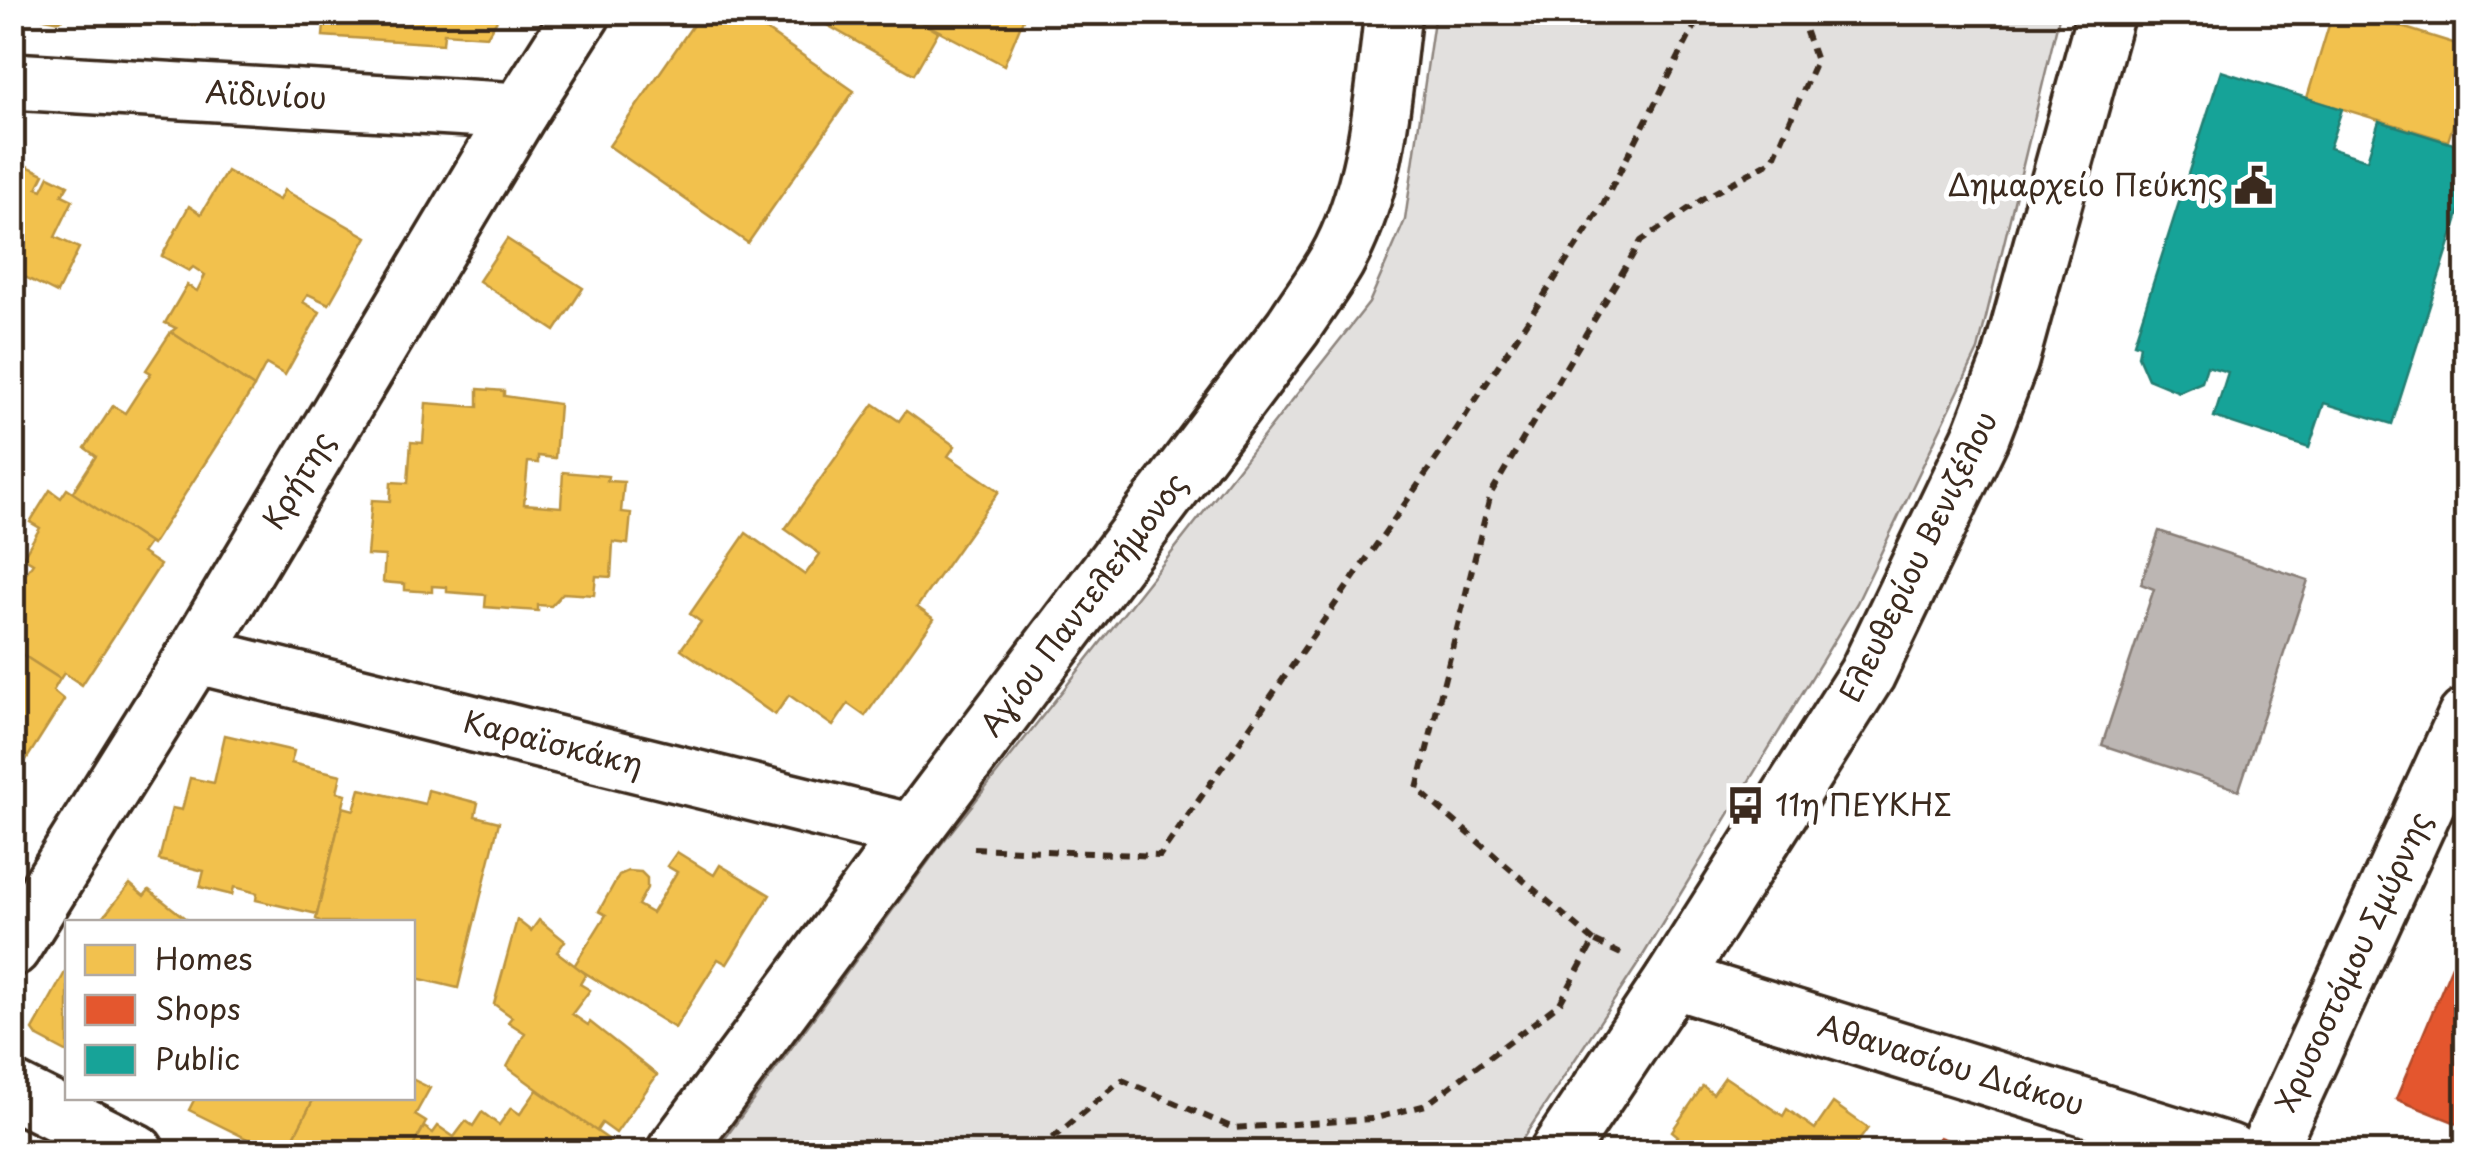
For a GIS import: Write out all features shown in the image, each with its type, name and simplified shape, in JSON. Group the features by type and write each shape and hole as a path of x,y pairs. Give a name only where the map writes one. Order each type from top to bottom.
{"street":[{"name":"Κρήτης","path":"12,948 195,655 583,12"},
{"name":"Αγίου Παντελεήμονος","path":"675,1152 1293,327 1338,259 1368,182 1393,12"},
{"name":"Ελευθερίου Βενιζέλου","path":"1558,1152 1673,980 1867,674 1982,436 2010,362 2106,12"},
{"name":"Αϊδινίου","path":"12,81 520,111"},
{"name":"Καραϊσκάκη","path":"195,655 912,832"},
{"name":"Χρυσοστόμου Σμύρνης","path":"2267,1152 2466,717"},
{"name":"Αθανασίου Διάκου","path":"1673,980 2230,1152"},
{"path":"12,1090 136,1152"}],"path":[{"path":"912,832 939,847 1160,856 1452,436 1600,210 1702,12"},
{"path":"1673,980 1594,941 1417,789 1490,493 1641,240 1702,199 1772,160 1816,61 1799,12"},
{"path":"1040,1152 1122,1080 1234,1128 1372,1119 1426,1105 1560,1003 1594,941"}],"shaded area":[{"path":"1435,13 2060,13 1978,350 1857,603 1636,967 1514,1152 715,1152 939,847 1369,303 1405,220"},
{"path":"2159,531 2308,580 2239,790 2102,745 2154,589 2141,584"}],"building: Homes":[{"path":"36,12 71,12 60,21 40,17"},
{"path":"94,12 209,12 195,25 172,23 159,13 138,22 123,20 113,13"},
{"path":"269,12 502,12 487,36 444,33 443,44 323,36 324,25 266,22"},
{"path":"702,12 740,12 854,91 748,243 609,146"},
{"path":"804,12 904,12 938,32 914,74"},
{"path":"928,12 1026,12 1004,65 924,23"},
{"path":"2333,12 2354,12 2466,47 2466,83 2448,141 2307,98"},
{"path":"12,159 44,174 37,188 42,190 49,176 68,185 62,195 73,200 55,237 79,248 57,293 17,273 22,263 12,259"},
{"path":"227,171 279,200 284,190 367,237 329,304 308,294 303,302 320,312 285,375 266,364 254,387 171,332 176,328 165,323 187,285 197,291 205,275 162,256 189,206 201,214"},
{"path":"507,239 583,288 555,331 479,281"},
{"path":"171,332 254,387 152,545 72,493 96,456 85,448 113,406 125,413"},
{"path":"478,389 559,404 555,458 538,456 538,463 528,462 524,504 561,507 563,472 608,476 607,481 624,482 621,512 631,513 628,544 613,542 611,577 596,576 594,595 563,593 551,606 538,605 538,611 485,607 486,595 447,592 447,587 432,586 432,592 405,590 405,584 383,582 385,556 367,555 372,500 390,501 391,482 408,483 411,442 423,443 426,403 478,407"},
{"path":"874,404 899,421 906,411 955,446 948,456 999,491 917,607 934,619 865,716 848,704 833,726 789,695 775,715 681,649 701,622 690,614 746,533 805,575 820,554 785,529"},
{"path":"67,489 149,543 142,553 160,565 82,685 64,673 60,679 12,648 12,593 33,563 23,557 40,528 30,522 50,490 61,498"},
{"path":"12,648 60,679 53,691 64,700 26,760 16,753 12,757"},
{"path":"225,735 294,751 291,763 341,775 337,792 346,794 317,914 256,900 257,893 234,887 232,895 200,887 204,871 159,860 172,808 182,810 190,778 214,783"},
{"path":"360,789 425,804 428,790 478,803 475,816 499,822 458,988 415,978 415,920 316,919 343,807 354,810"},
{"path":"677,852 714,875 720,865 770,895 727,964 718,959 675,1028 574,966 606,915 599,911 619,875 641,872 647,878 647,888 638,905 652,913 677,872 667,866"},
{"path":"130,884 144,896 149,890 187,920 101,920"},
{"path":"517,920 531,931 539,920 565,941 557,952 586,974 580,984 590,990 572,1014 588,1025 590,1022 657,1075 616,1133 602,1123 596,1132 507,1067 525,1033 508,1022 512,1017 494,1004"},
{"path":"65,972 65,1051 38,1037 33,1030"},
{"path":"1725,1077 1783,1116 1787,1109 1815,1129 1833,1103 1868,1128 1851,1152 1666,1152 1678,1136 1672,1131 1703,1086 1713,1094"},
{"path":"415,1080 430,1088 415,1115 426,1122 410,1152 290,1152 293,1147 289,1146 313,1100 415,1100"},
{"path":"537,1090 611,1141 603,1152 410,1152 424,1127 433,1133 438,1126 454,1137 466,1121 473,1126 482,1112 499,1125 511,1108 520,1114"},
{"path":"194,1100 313,1100 289,1146 280,1141 274,1152 189,1110"}],"building: Shops":[{"path":"2461,944 2466,946 2466,1127 2396,1099"},
{"path":"1939,1137 1981,1152 1921,1152 1924,1145 1935,1148"}],"building: Public":[{"path":"2221,71 2342,109 2329,148 2367,160 2379,121 2466,148 2466,192 2392,424 2324,403 2309,448 2214,417 2228,372 2207,366 2202,382 2179,392 2148,379 2138,356 2140,345 2134,343"}],"place":[{"name":"Δημαρχείο Πεύκης","path":"2253,186"},
{"name":"11η ΠΕΥΚΗΣ","path":"1745,806"}]}
